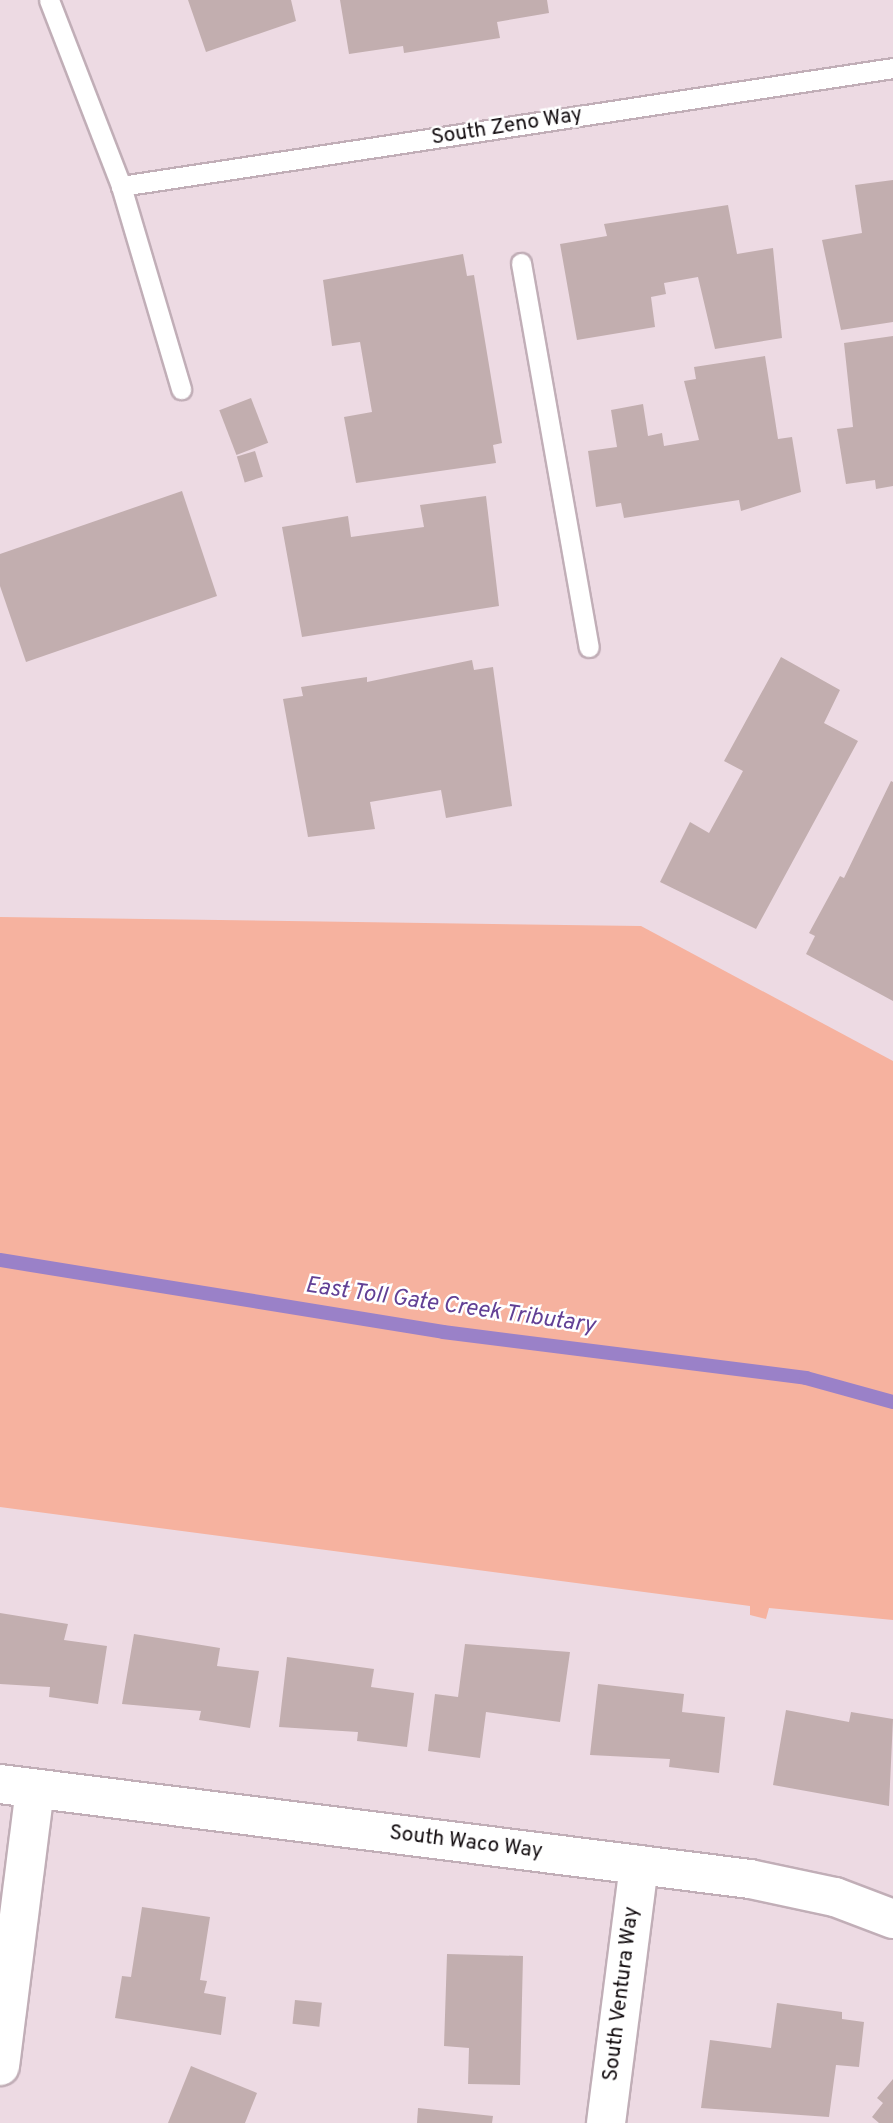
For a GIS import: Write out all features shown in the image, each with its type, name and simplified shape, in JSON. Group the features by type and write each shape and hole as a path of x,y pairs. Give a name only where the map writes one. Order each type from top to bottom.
{"street":[{"name":"South Waco Way","path":"0,2066 18,1786 639,1865 835,1896 893,1919"},
{"name":"South Ventura Way","path":"606,2123 639,1865"}],"lane":[{"path":"49,0 121,186 181,389"},
{"name":"South Zeno Way","path":"121,186 893,68"},
{"path":"521,263 589,647"}],"shaded area":[{"path":"0,917 641,926 893,1061 893,1620 769,1608 766,1619 750,1615 750,1606 0,1507"}],"building":[{"path":"188,0 291,0 296,21 206,52"},
{"path":"340,0 547,0 549,13 497,22 500,38 404,53 403,46 349,54"},
{"path":"893,180 893,322 841,330 822,240 862,233 855,185"},
{"path":"728,205 737,254 773,248 782,338 715,349 698,277 664,283 666,294 651,297 655,327 577,340 560,244 607,236 604,224"},
{"path":"463,254 467,276 474,275 502,443 493,445 496,463 356,483 344,417 372,412 360,342 332,346 323,280"},
{"path":"893,336 893,486 876,489 875,480 846,484 837,429 853,427 844,343"},
{"path":"765,356 778,439 792,437 801,492 741,511 739,500 624,518 621,503 596,507 588,451 617,447 611,410 643,404 648,436 662,433 664,446 699,440 684,381 696,379 694,367"},
{"path":"251,398 268,443 236,455 219,410"},
{"path":"255,451 263,477 245,482 237,457"},
{"path":"182,491 217,596 26,662 0,586 0,554"},
{"path":"486,496 499,606 302,637 282,527 348,516 351,537 424,527 420,505"},
{"path":"781,657 840,690 824,723 858,741 756,929 660,882 690,822 709,833 743,771 724,761"},
{"path":"472,660 474,670 493,667 512,806 446,818 441,790 370,802 375,829 308,837 283,699 303,696 301,687 367,677 367,682"},
{"path":"891,781 893,1001 806,954 815,936 809,933 840,876 844,878"},
{"path":"0,1613 68,1624 64,1640 107,1646 98,1704 49,1697 50,1687 0,1684"},
{"path":"134,1634 220,1648 217,1666 259,1671 250,1728 199,1720 201,1711 122,1704"},
{"path":"465,1644 570,1652 560,1722 486,1712 480,1758 428,1751 435,1694 458,1697"},
{"path":"287,1657 374,1669 371,1687 414,1693 407,1747 357,1741 358,1732 279,1727"},
{"path":"598,1684 684,1694 682,1712 725,1717 719,1773 669,1767 670,1759 590,1755"},
{"path":"786,1710 849,1722 851,1712 893,1719 889,1806 773,1785"},
{"path":"142,1907 210,1917 200,1980 207,1981 204,1993 226,1997 221,2035 115,2018 122,1976 131,1977"},
{"path":"447,1954 523,1956 520,2085 468,2084 469,2048 444,2046"},
{"path":"295,2000 322,2003 319,2027 292,2024"},
{"path":"777,2003 842,2012 842,2019 864,2022 859,2067 836,2065 829,2117 701,2108 710,2040 771,2048"},
{"path":"191,2066 257,2093 245,2123 168,2123"},
{"path":"893,2079 893,2123 879,2123 872,2117 883,2103 877,2098"},
{"path":"418,2108 493,2116 492,2123 417,2123"}],"waterway":[{"name":"East Toll Gate Creek Tributary","path":"0,1260 443,1332 806,1378 893,1402"}]}
